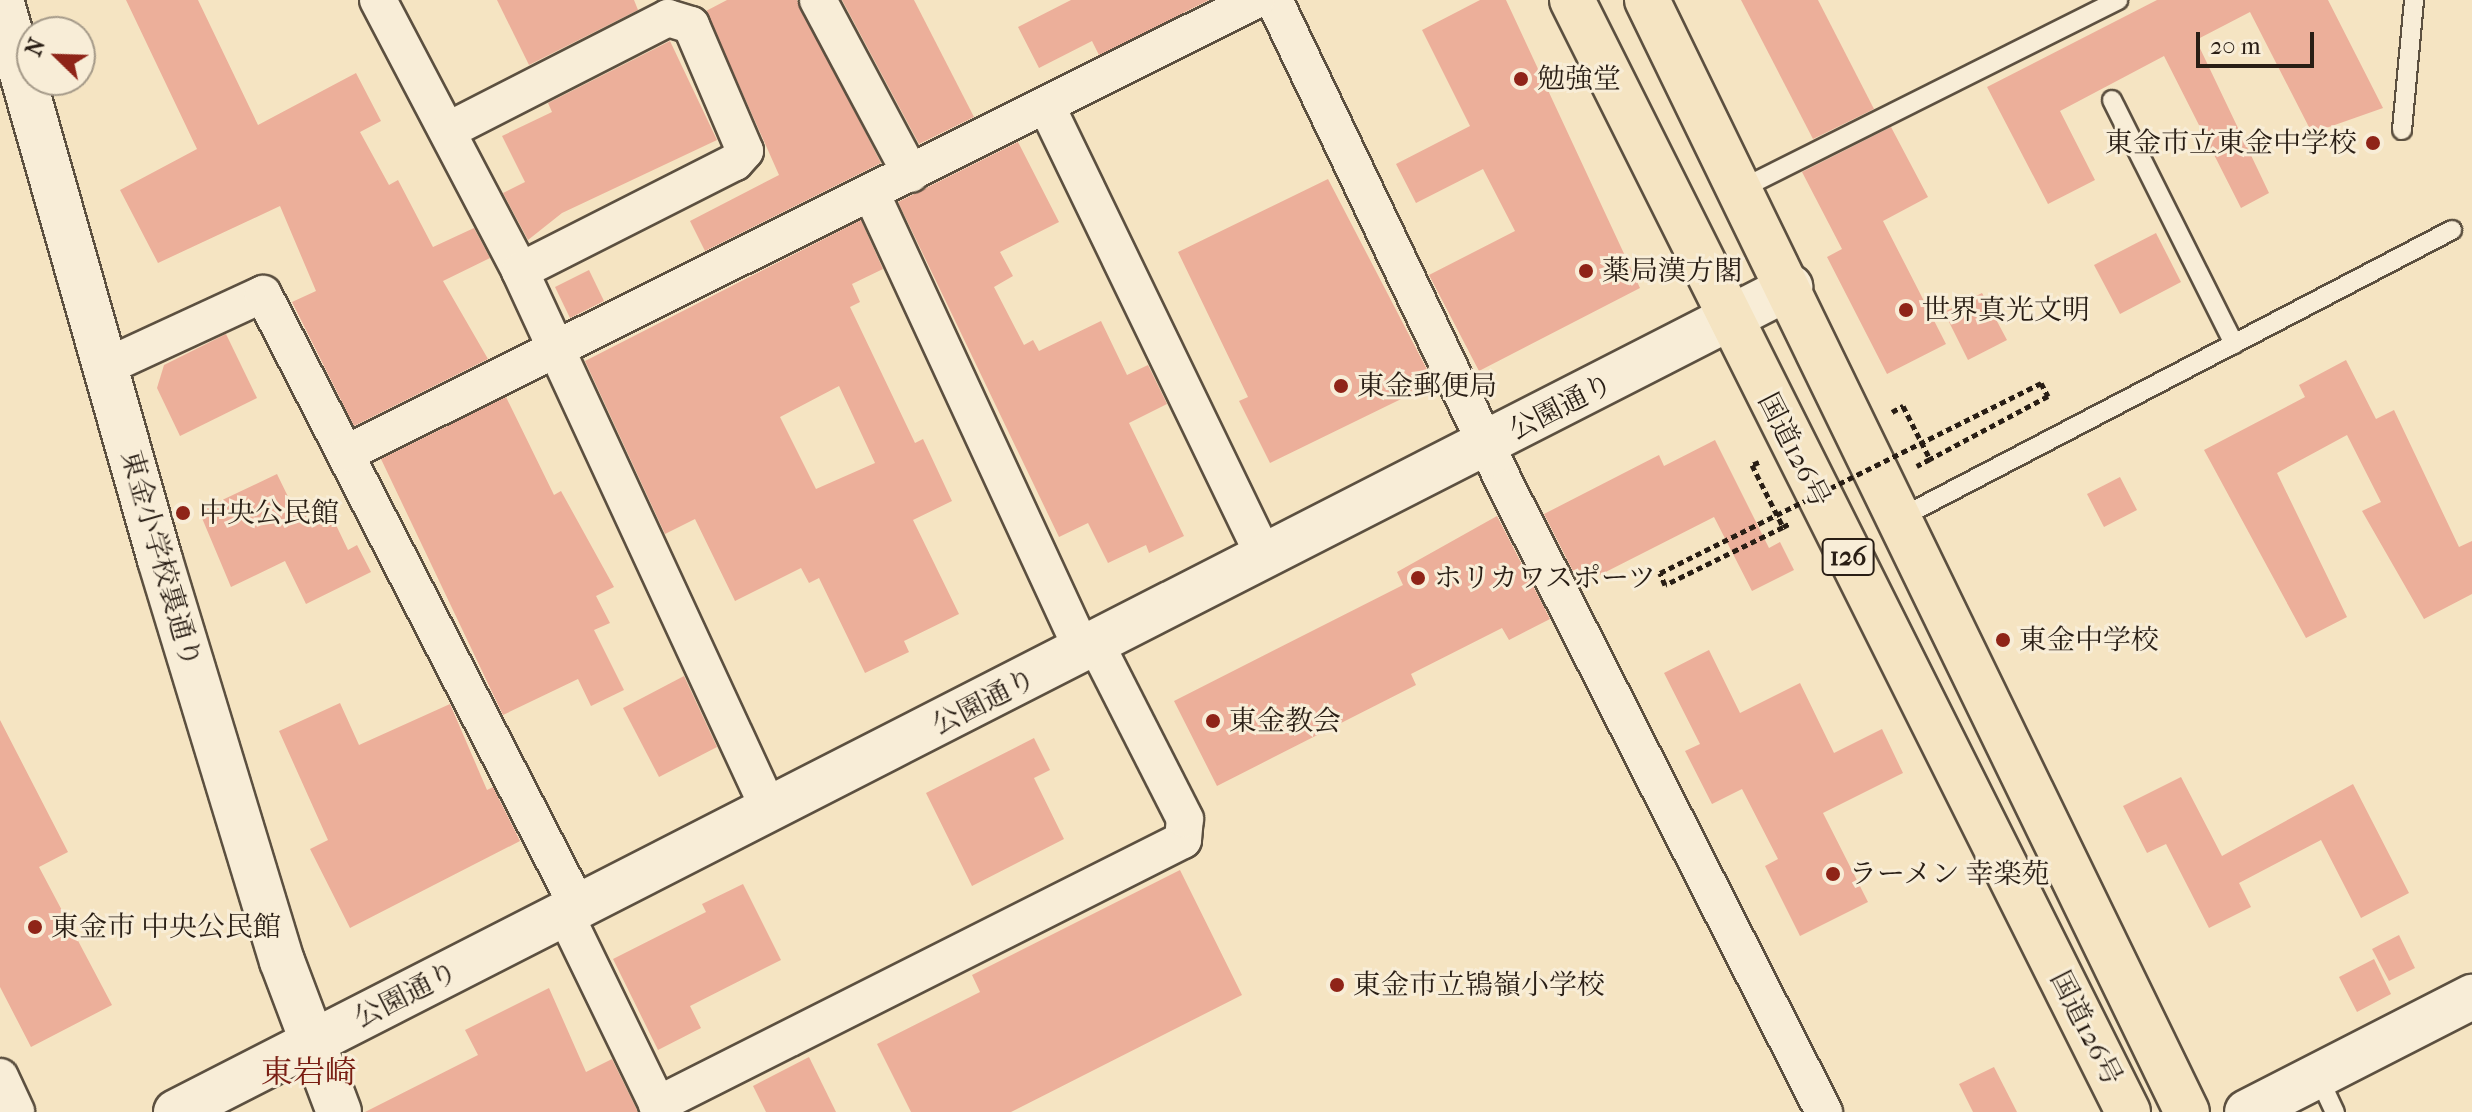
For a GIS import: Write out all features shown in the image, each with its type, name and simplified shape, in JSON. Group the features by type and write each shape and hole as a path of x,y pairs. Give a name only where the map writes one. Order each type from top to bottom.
{"highway":[{"name":"国道126号","path":"1572,0 2128,1112"},
{"name":"国道126号","path":"1647,0 1790,287 1897,519 2187,1112"}],"street":[{"name":"東金小学校裏通り","path":"1,0 105,367 310,1043 339,1112"},
{"path":"378,0 449,130 520,271 770,811"},
{"path":"818,0 911,174"},
{"path":"347,453 557,352 1256,0"},
{"path":"1274,0 1486,445 1824,1112"},
{"path":"449,130 668,18 691,25 745,151 520,271"},
{"path":"1046,105 1265,558"},
{"path":"105,367 263,294 347,453 573,912 659,1109 1183,840 1185,819 1090,648 872,195"},
{"name":"公園通り","path":"176,1112 1730,321 1790,287"},
{"path":"2247,1112 2326,1094 2472,997"},
{"path":"0,1077 16,1112"}],"lane":[{"path":"1741,189 2118,0"},
{"path":"2402,130 2414,0"},
{"path":"2112,100 2234,344"},
{"path":"1897,519 2452,230"}],"path":[{"path":"1783,527 1665,585 1660,573 1784,509 1909,449 2041,383 2048,396 1930,459 1903,406 1891,413 1897,425"},
{"path":"1903,437 1909,449"}],"building":[{"path":"126,0 198,0 258,125 356,73 381,121 360,132 389,185 398,180 433,247 474,228 490,258 443,281 488,359 354,426 292,302 316,291 280,206 158,263 120,190 197,149"},
{"path":"497,0 634,0 638,10 529,65"},
{"path":"727,0 797,0 881,163 705,251 690,221 779,175 706,11"},
{"path":"842,0 914,0 974,117 919,144"},
{"path":"1071,0 1209,0 1099,55 1092,41 1039,68 1018,27"},
{"path":"1480,0 1506,0 1640,288 1479,371 1429,275 1515,231 1483,169 1416,203 1396,164 1470,126 1422,30"},
{"path":"1741,0 1818,0 1874,109 1813,139"},
{"path":"2157,0 2328,0 2383,108 2312,133 2250,12 2196,40 2269,193 2241,208 2164,56 2060,111 2095,180 2048,204 1987,87"},
{"path":"670,41 717,140 562,213 528,240 503,193 525,182 502,136 552,112 548,103"},
{"path":"1891,127 1928,197 1883,221 1946,344 1887,374 1827,257 1842,249 1802,172"},
{"path":"1018,142 1059,222 1000,252 1013,276 994,287 1024,345 1033,340 1039,351 1101,321 1127,375 1148,365 1167,404 1129,423 1184,536 1149,553 1146,545 1108,563 1088,523 1059,537 898,202"},
{"path":"1328,179 1434,383 1270,463 1239,401 1248,397 1178,252"},
{"path":"861,220 883,269 852,284 860,302 850,307 915,443 923,439 952,501 913,520 959,614 904,641 909,652 865,673 819,578 809,583 801,568 735,601 695,519 665,534 585,361","holes":["839,386 875,463 816,489 780,417"]},
{"path":"2156,233 2181,282 2120,314 2094,265"},
{"path":"589,270 604,301 570,318 555,287"},
{"path":"1982,293 2007,340 1968,360 1944,312"},
{"path":"226,334 257,398 180,436 157,388 164,365"},
{"path":"2346,360 2376,419 2394,410 2459,547 2472,541 2472,594 2424,619 2362,511 2381,502 2347,435 2277,473 2347,617 2306,638 2204,450 2305,397 2299,385"},
{"path":"506,397 554,495 561,491 614,587 596,596 610,623 594,630 624,690 591,706 578,679 503,715 381,459"},
{"path":"1715,440 1769,548 1780,542 1794,570 1752,591 1714,517 1580,585 1544,514 1659,455 1664,466"},
{"path":"277,474 295,511 325,502 348,550 357,545 371,572 306,604 285,561 231,587 199,511"},
{"path":"2120,477 2137,510 2104,527 2087,494"},
{"path":"1497,516 1550,619 1509,640 1502,628 1411,674 1416,685 1217,786 1174,701 1403,585 1397,572"},
{"path":"1709,650 1740,713 1800,683 1834,753 1882,729 1903,773 1823,813 1868,902 1800,936 1765,866 1778,859 1742,789 1712,804 1685,751 1700,744 1664,673"},
{"path":"684,676 717,747 659,777 623,708"},
{"path":"340,703 359,745 450,704 487,790 493,787 520,841 350,928 310,849 328,840 279,731"},
{"name":"東金市 中央公民館","path":"0,720 68,852 39,867 112,1005 31,1047 0,987"},
{"path":"1034,738 1050,770 1034,778 1064,839 972,886 926,793"},
{"path":"2181,777 2222,856 2353,784 2409,893 2361,918 2321,840 2239,883 2251,907 2209,928 2166,844 2147,853 2123,806"},
{"path":"1180,870 1242,995 1011,1112 911,1112 877,1044 980,992 972,975"},
{"path":"743,884 781,960 690,1006 701,1028 658,1050 613,959 706,912 702,904"},
{"path":"2399,935 2415,968 2389,981 2372,949"},
{"path":"2374,959 2391,994 2357,1012 2339,977"},
{"path":"549,988 586,1072 612,1059 638,1112 365,1112 478,1055 465,1030"},
{"path":"809,1057 836,1112 766,1112 753,1086"},
{"path":"1994,1067 2017,1112 1973,1112 1959,1084"}],"place":[{"name":"勉強堂","path":"1521,79"},
{"name":"東金市立東金中学校","path":"2373,143"},
{"name":"薬局漢方閣","path":"1586,271"},
{"name":"世界真光文明","path":"1906,310"},
{"name":"東金郵便局","path":"1341,386"},
{"name":"中央公民館","path":"183,513"},
{"name":"ホリカワスポーツ","path":"1418,578"},
{"name":"東金中学校","path":"2003,640"},
{"name":"東金教会","path":"1213,721"},
{"name":"ラーメン 幸楽苑","path":"1833,874"},
{"name":"東金市 中央公民館","path":"35,927"},
{"name":"東金市立鴇嶺小学校","path":"1337,985"}],"district":[{"name":"東岩崎","path":"309,1073"}]}
